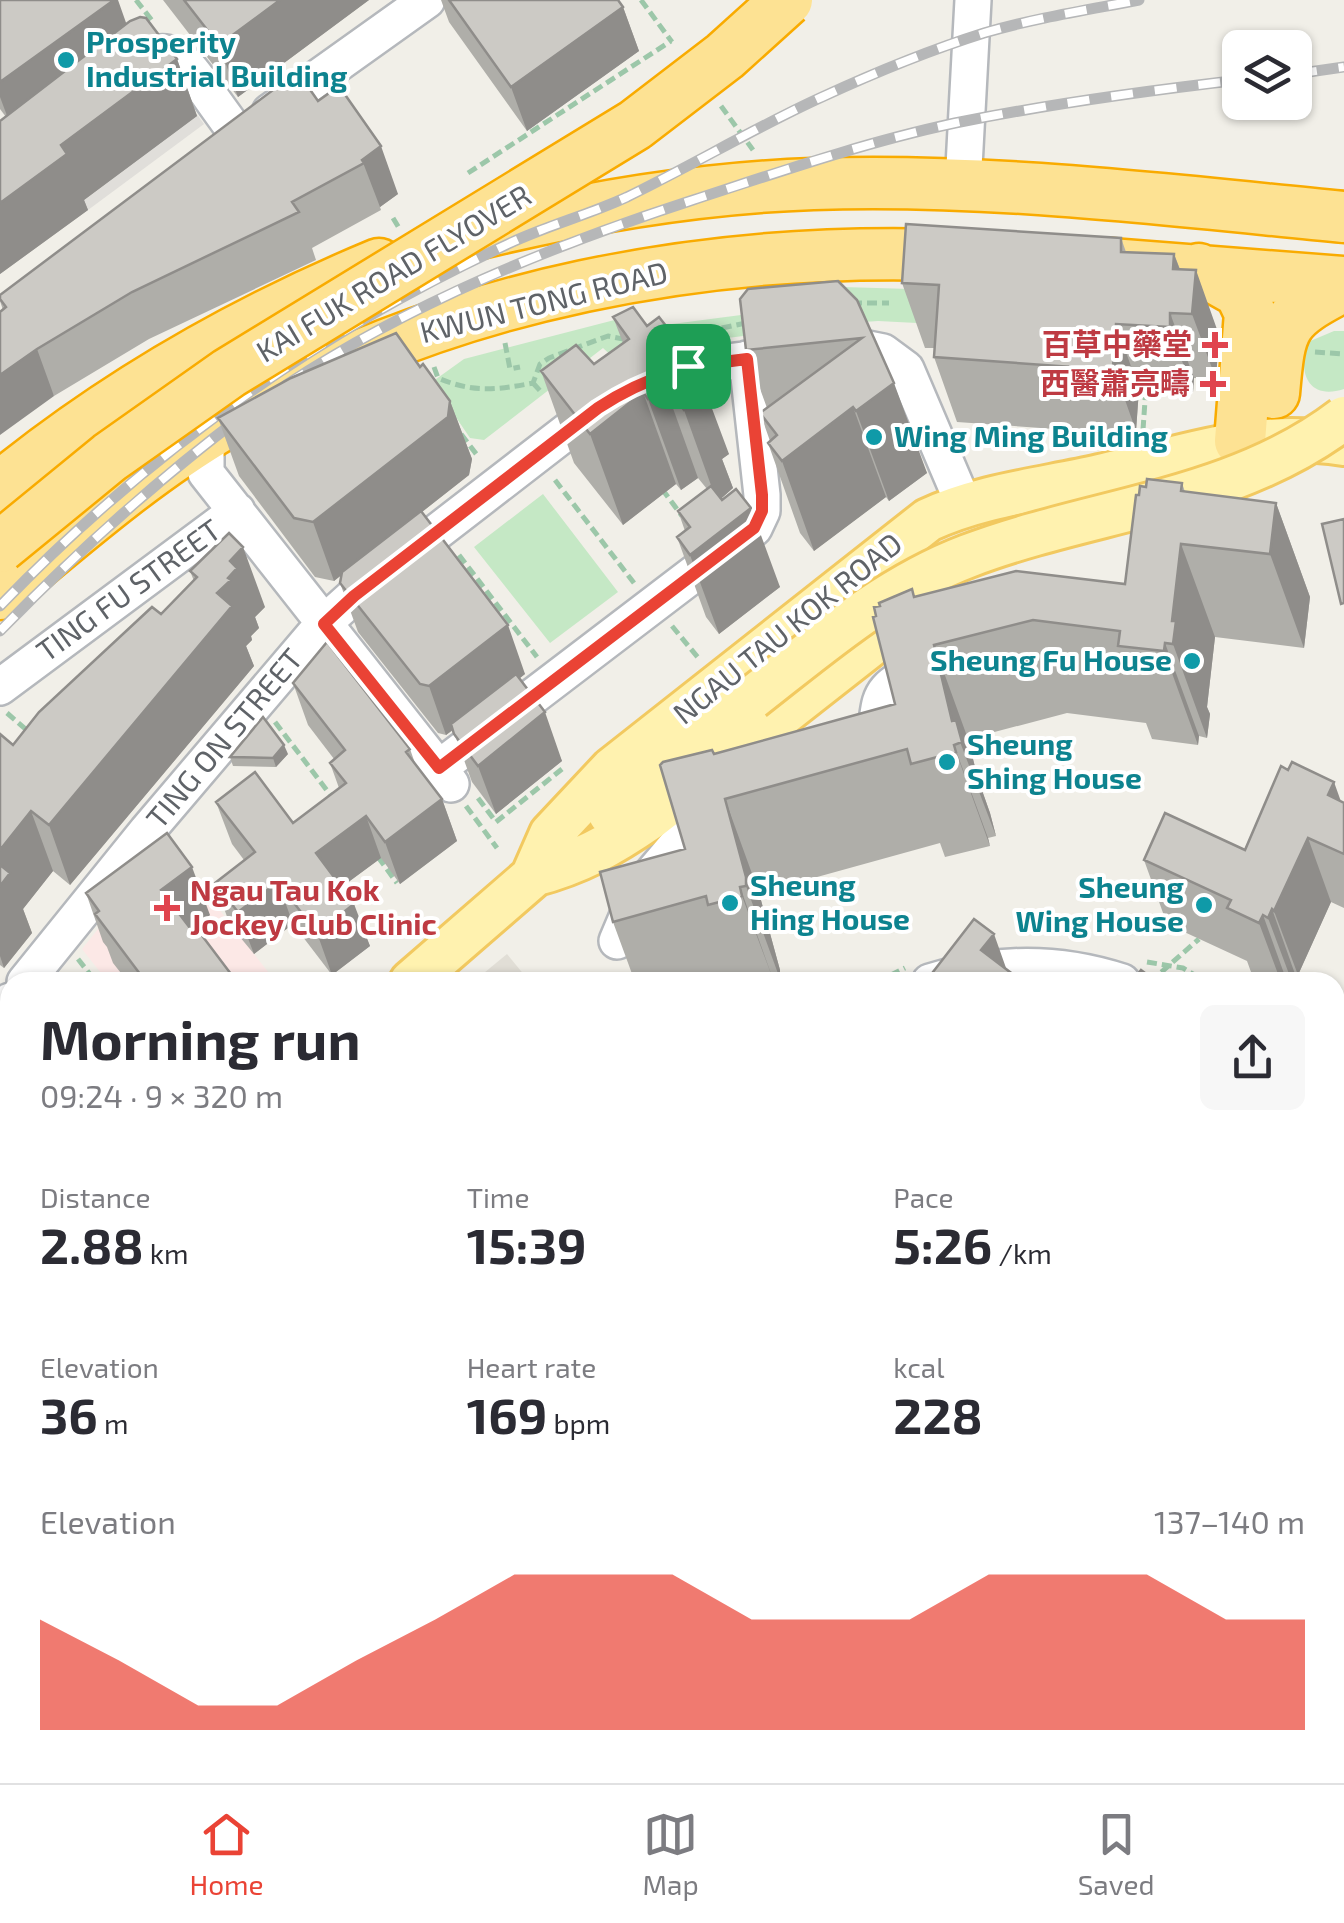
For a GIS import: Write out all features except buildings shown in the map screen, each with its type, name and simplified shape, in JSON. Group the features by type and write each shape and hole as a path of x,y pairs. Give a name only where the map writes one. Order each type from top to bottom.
{"highway":[{"name":"KAI FUK ROAD FLYOVER","path":"0,522 64,466 186,375 605,118 688,60 754,0"},
{"name":"KAI FUK ROAD FLYOVER","path":"0,548 110,456 229,374 635,125 725,56 787,0"},
{"path":"0,486 92,418 246,326 350,276 459,238 560,214 761,186 963,185 1344,217"},
{"name":"KWUN TONG ROAD","path":"0,594 133,487 206,435 309,378 384,347 578,288 698,265 771,257 892,253 1198,269 1344,284"},
{"path":"1198,269 1240,292 1250,313 1255,440"},
{"path":"1255,440 1282,333 1298,312 1344,284"}],"main road":[{"name":"NGAU TAU KOK ROAD","path":"423,972 533,876 865,611 936,569 1005,542 1218,485 1285,456 1344,418"},
{"name":"NGAU TAU KOK ROAD","path":"533,876 551,834 612,769 911,531 964,505 1255,440 1344,444"},
{"name":"NGAU TAU KOK ROAD","path":"533,876 572,865 613,844 742,768 1024,524 1102,476"}],"street":[{"path":"108,84 148,54 170,53 185,62 228,143 427,0"},
{"path":"963,185 973,0"},
{"name":"TING ON STREET","path":"33,972 147,831 324,624 354,596 627,389 688,366 853,346 884,352 906,368 964,505"},
{"path":"449,782 754,528 762,511 762,495 747,359"},
{"path":"206,435 206,473 237,511"},
{"name":"TING FU STREET","path":"1,698 237,511 449,782"},
{"path":"852,778 872,748 877,706 887,689 910,673 962,653"},
{"path":"618,941 638,889 679,842 702,830 764,817"},
{"path":"969,972 1035,966 1086,972"}],"path":[{"path":"468,172 672,41"},
{"path":"504,339 514,387"},
{"path":"1318,353 1344,354"},
{"path":"510,369 520,367"},
{"path":"422,380 444,373"},
{"path":"533,383 543,394"},
{"path":"1142,435 1146,385"},
{"path":"456,428 477,455"},
{"path":"547,470 642,593"},
{"path":"658,484 693,530"},
{"path":"466,566 545,667"},
{"path":"664,616 700,660"},
{"path":"1,698 39,741"},
{"path":"270,716 336,802"},
{"path":"449,782 496,848"},
{"path":"368,845 398,883"},
{"path":"1161,972 1199,939"},
{"path":"73,953 88,972"}],"shaded area":[{"path":"161,66 204,124 88,210 45,152"},
{"name":"Ngau Tau Kok Jockey Club Clinic","path":"167,843 268,972 100,972 82,949"},
{"path":"507,954 522,972 485,972"}],"green space":[{"path":"843,287 910,289 917,323 836,324 682,344 616,360 603,348 484,440 470,438 432,382 464,359 630,316 642,334 672,324 811,306"},
{"path":"1344,331 1344,389 1322,391 1308,381 1305,353 1308,342"},
{"path":"543,494 618,592 550,643 474,547"}],"railway":[{"path":"0,606 56,550 174,448 301,358 437,279 522,238 627,197 797,109 902,62 1003,28 1139,0"},
{"path":"1312,72 1344,67"},
{"path":"286,385 382,328 483,279 587,237 790,168 955,123 1097,98 1222,82"},
{"path":"0,631 118,518 245,414"}],"place":[{"name":"Prosperity Industrial Building","path":"66,60"},
{"name":"百草中藥堂","path":"1215,345"},
{"name":"西醫蕭亮疇","path":"1213,384"},
{"name":"Wing Ming Building","path":"874,437"},
{"name":"Sheung Fu House","path":"1192,661"},
{"name":"Sheung Shing House","path":"947,762"},
{"name":"Sheung Hing House","path":"730,903"},
{"name":"Sheung Wing House","path":"1204,905"},
{"name":"Ngau Tau Kok Jockey Club Clinic","path":"167,908"}],"route":[{"path":"747,359 762,495 762,511 754,528 439,768 324,624 354,596 598,408 627,389 688,366 747,359"}]}
